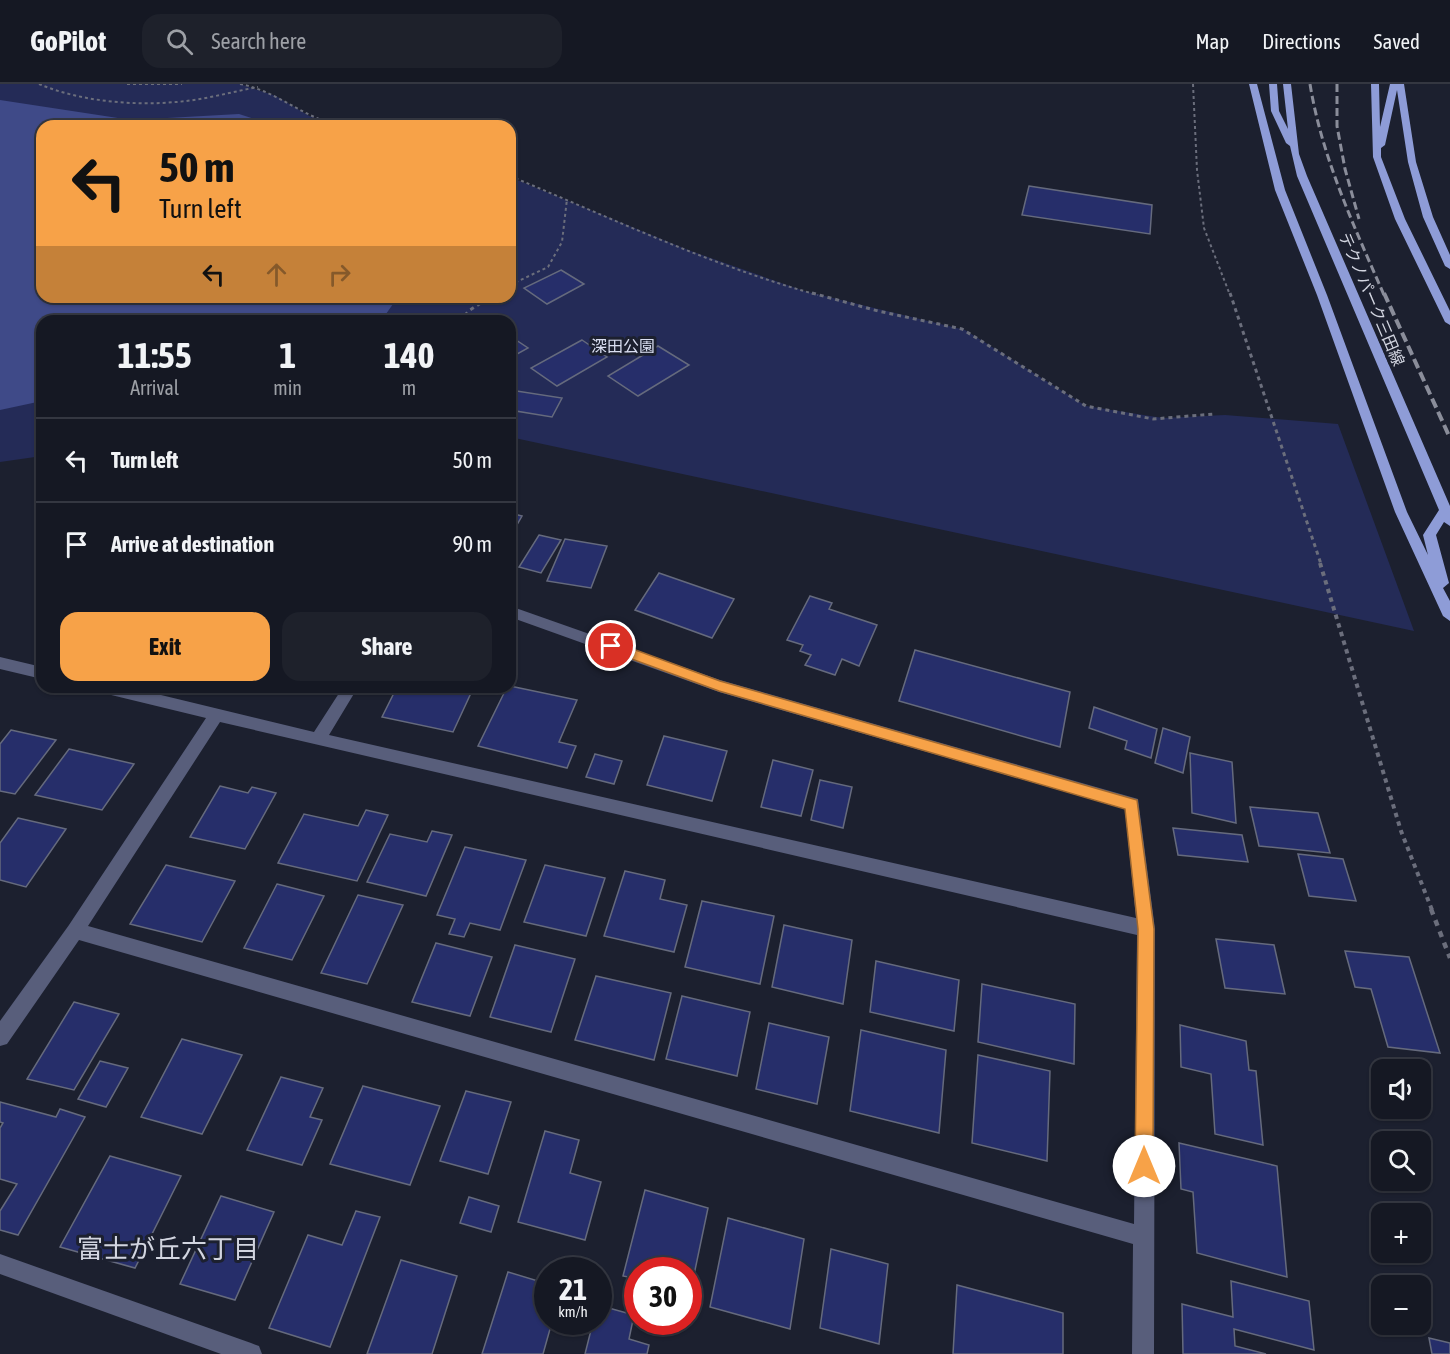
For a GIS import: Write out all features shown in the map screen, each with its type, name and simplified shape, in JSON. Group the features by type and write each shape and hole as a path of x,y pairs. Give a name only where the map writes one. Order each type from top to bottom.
{"main road":[{"path":"1253,84 1280,190 1322,295 1401,513 1450,615"},
{"path":"1273,84 1275,111 1295,154"},
{"name":"テクノパーク三田線","path":"1287,84 1295,154 1326,235 1448,516"},
{"path":"1375,84 1377,157 1400,219 1450,322"},
{"path":"1377,157 1388,121 1394,84"},
{"path":"1400,84 1412,162 1428,217 1450,266"},
{"path":"1448,516 1429,535 1450,615"}],"street":[{"path":"516,613 719,686 1132,804 1146,929 1143,1354"},
{"path":"0,663 36,672"},
{"path":"127,693 1146,929"},
{"path":"318,739 347,693"},
{"path":"0,1037 75,931 216,715"},
{"path":"75,931 1144,1237"},
{"path":"0,1264 250,1354"}],"path":[{"path":"39,84 47,89 95,99 173,102 258,87"},
{"path":"127,84 182,84"},
{"path":"240,84 258,87 289,102 316,120"},
{"path":"1192,84 1197,170 1204,228 1233,302 1305,513 1401,831 1450,958"},
{"path":"516,178 681,247 789,287 878,311 962,328 1086,406 1153,419 1214,414"},
{"path":"516,282 548,267 562,242 567,199"},
{"path":"465,315 481,303"}],"green space":[{"name":"深田公園","path":"0,84 240,84 276,96 311,117 324,120 36,120 36,303 516,303 516,179 688,250 804,291 965,330 1086,406 1163,418 1225,415 1338,424 1414,631 516,438 516,315 36,315 36,457 0,462"}],"shaded area":[{"path":"0,100 131,120 36,120 36,303 394,303 385,315 36,315 36,402 0,410"},
{"path":"239,114 258,120 131,120"}],"building":[{"path":"1029,186 1152,205 1150,234 1022,215"},
{"path":"561,270 584,284 547,304 524,288"},
{"path":"516,340 528,348 516,355"},
{"path":"582,340 607,357 557,386 531,368"},
{"path":"658,346 689,365 638,396 608,376"},
{"path":"516,391 562,398 552,417 516,411"},
{"path":"516,514 522,516 516,526"},
{"path":"539,535 561,540 541,573 519,567"},
{"path":"565,539 607,546 591,588 547,581"},
{"path":"659,573 734,599 712,638 635,610"},
{"path":"810,596 832,603 829,609 877,625 859,666 842,659 835,675 805,665 811,655 800,651 803,645 787,640"},
{"path":"915,650 1070,692 1060,747 899,701"},
{"path":"516,687 577,700 559,742 576,746 567,768 478,746 504,693 516,693"},
{"path":"394,693 471,693 453,732 382,717"},
{"path":"1094,707 1157,729 1151,758 1125,749 1127,741 1089,728"},
{"path":"1163,728 1190,737 1183,773 1155,763"},
{"path":"11,730 56,740 15,794 0,791 0,744"},
{"path":"664,736 727,751 712,801 647,785"},
{"path":"69,749 134,764 102,810 35,795"},
{"path":"1190,753 1232,762 1236,823 1192,813"},
{"path":"595,754 622,761 614,784 586,777"},
{"path":"773,760 813,770 801,816 761,807"},
{"path":"820,780 852,787 843,828 811,820"},
{"path":"220,786 248,793 252,787 276,793 245,849 190,837"},
{"path":"1250,807 1318,813 1330,853 1259,846"},
{"path":"366,810 388,815 357,881 278,863 304,814 358,826"},
{"path":"18,818 66,829 26,887 0,880 0,843"},
{"path":"1173,828 1242,835 1248,862 1178,855"},
{"path":"432,831 452,835 426,896 367,882 390,834 427,842"},
{"path":"465,847 526,860 500,930 470,923 464,937 449,934 455,919 437,915"},
{"path":"1298,854 1343,859 1356,901 1309,896"},
{"path":"166,865 235,881 202,942 130,924"},
{"path":"545,865 605,878 586,936 524,922"},
{"path":"625,871 665,880 660,899 687,905 674,952 604,936"},
{"path":"277,884 324,896 292,960 244,948"},
{"path":"358,895 403,905 367,984 321,973"},
{"path":"702,901 774,916 760,984 685,967"},
{"path":"784,925 852,940 843,1004 772,987"},
{"path":"1216,939 1274,945 1285,994 1225,988"},
{"path":"436,943 492,957 470,1016 412,1002"},
{"path":"515,945 575,959 551,1032 490,1017"},
{"path":"1345,951 1409,957 1440,1053 1388,1047 1371,989 1355,987"},
{"path":"876,961 959,980 954,1031 870,1012"},
{"path":"596,976 671,993 654,1060 575,1040"},
{"path":"982,984 1075,1004 1074,1064 978,1042"},
{"path":"682,996 750,1012 737,1076 666,1059"},
{"path":"74,1002 119,1014 74,1090 27,1079"},
{"path":"769,1023 829,1037 817,1104 756,1089"},
{"path":"1180,1025 1246,1041 1249,1070 1256,1071 1263,1145 1215,1134 1211,1074 1181,1067"},
{"path":"861,1030 946,1050 939,1133 850,1111"},
{"path":"182,1039 242,1055 202,1134 141,1117"},
{"path":"978,1055 1050,1071 1047,1161 972,1143"},
{"path":"100,1061 128,1068 106,1107 78,1099"},
{"path":"281,1077 323,1088 310,1117 322,1120 302,1165 247,1150"},
{"path":"363,1086 440,1106 410,1185 330,1164"},
{"path":"466,1091 511,1102 488,1174 440,1161"},
{"path":"0,1102 56,1117 60,1109 85,1117 18,1235 0,1230 0,1211 17,1184 0,1179 0,1128 3,1123 0,1122"},
{"path":"545,1131 579,1140 570,1173 601,1182 585,1240 518,1222"},
{"path":"1179,1143 1277,1166 1287,1277 1197,1253 1193,1192 1181,1189"},
{"path":"110,1156 181,1176 135,1268 60,1247"},
{"path":"645,1190 708,1208 698,1257 628,1257"},
{"path":"221,1196 274,1212 235,1300 180,1284"},
{"path":"469,1197 499,1206 491,1232 460,1223"},
{"path":"356,1211 380,1217 330,1347 269,1328 308,1235 342,1245"},
{"path":"728,1218 804,1239 790,1329 710,1307"},
{"path":"831,1249 888,1264 879,1344 820,1328"},
{"path":"401,1260 457,1276 432,1354 367,1354"},
{"path":"508,1272 534,1280 534,1335 548,1335 543,1354 482,1354"},
{"path":"1231,1281 1309,1301 1314,1350 1234,1329 1235,1346 1266,1354 1183,1354 1182,1304 1233,1317"},
{"path":"957,1285 1063,1313 1063,1354 953,1354"},
{"path":"612,1309 624,1312 624,1335 630,1335 629,1339 649,1345 647,1354 585,1354 590,1335 612,1335"},
{"path":"1429,1338 1450,1343 1450,1354 1432,1354"}],"railway":[{"path":"1310,84 1315,111 1331,165 1384,295"},
{"path":"1337,84 1337,126 1345,169 1359,219"},
{"path":"1384,293 1450,438"}],"district":[{"name":"富士が丘六丁目","path":"168,1249"}],"route":[{"path":"611,646 719,686 1132,804 1146,929 1144,1166"}]}
